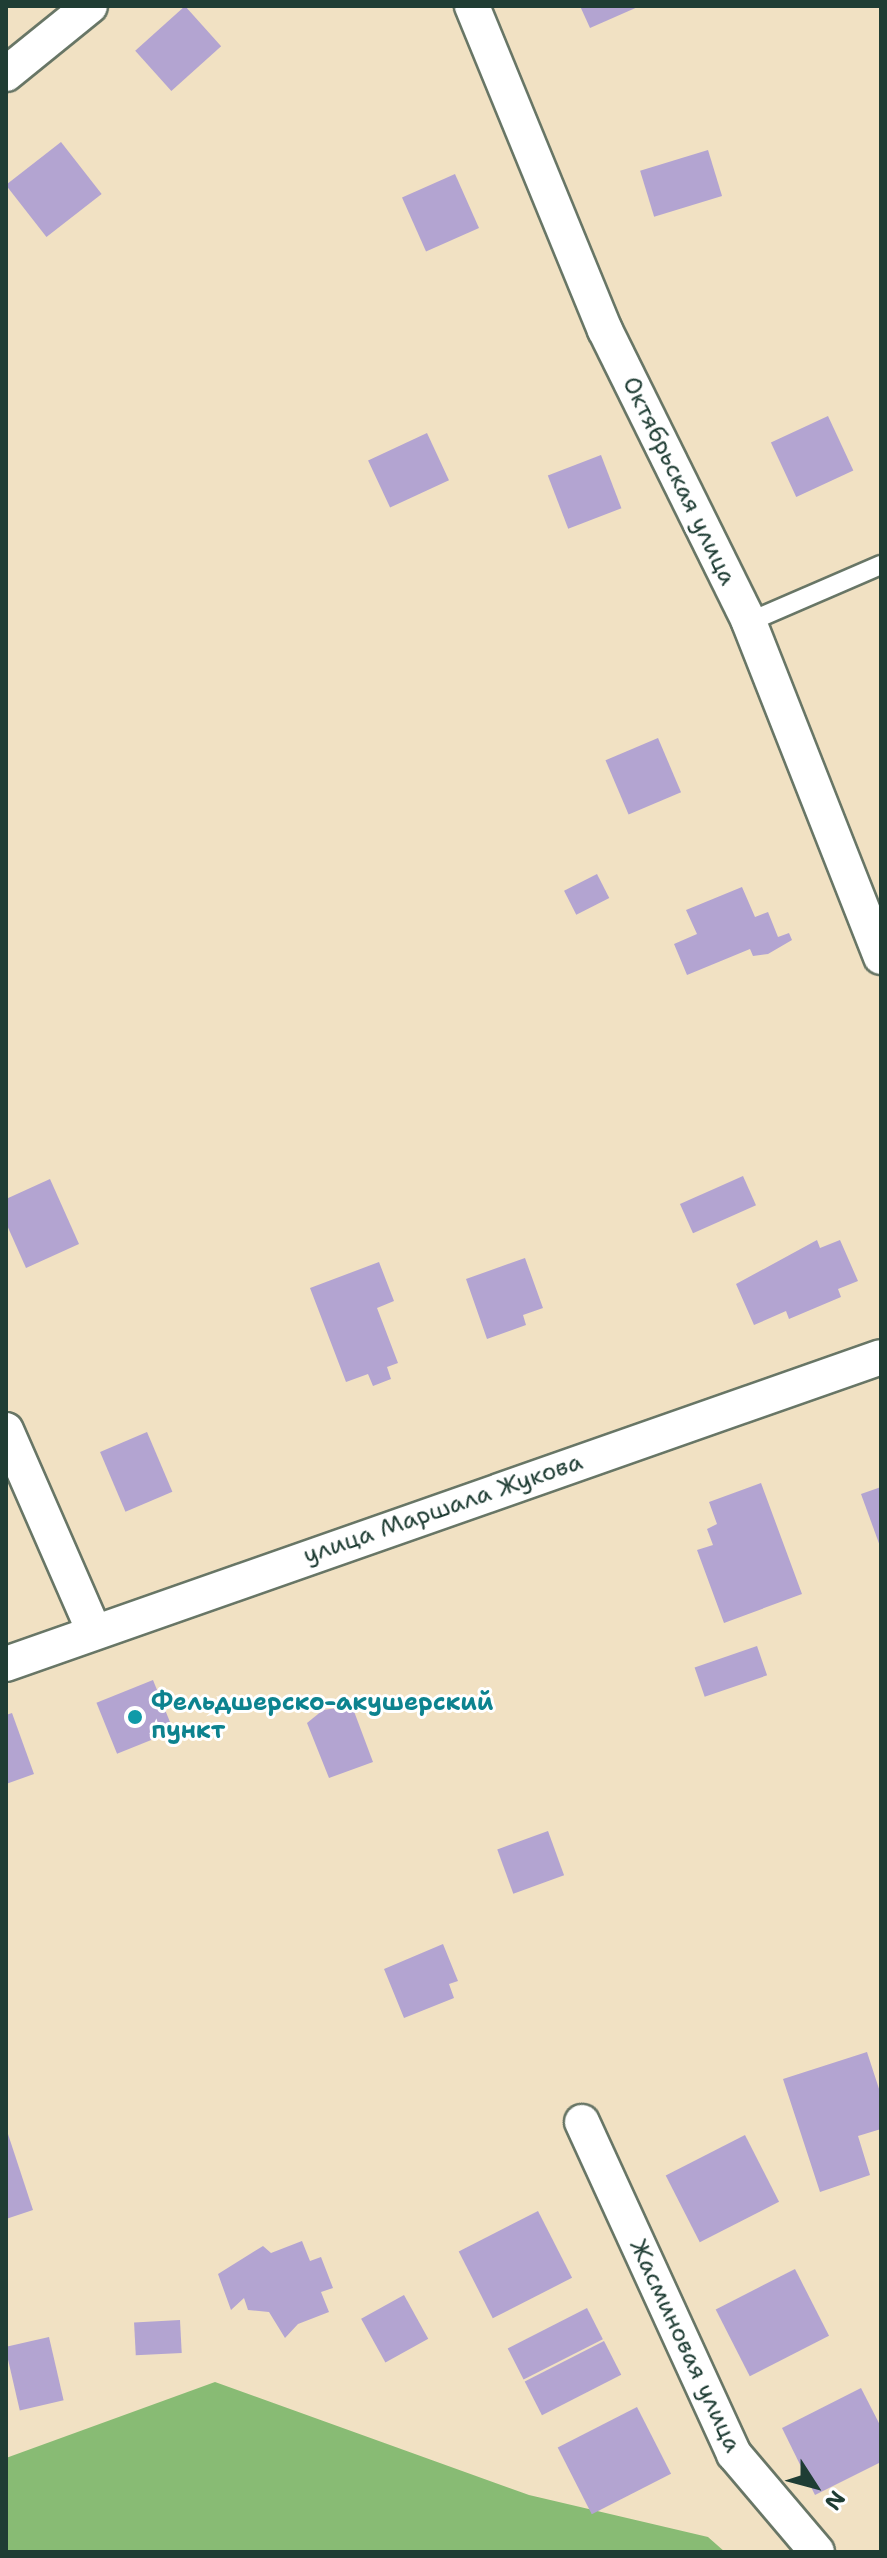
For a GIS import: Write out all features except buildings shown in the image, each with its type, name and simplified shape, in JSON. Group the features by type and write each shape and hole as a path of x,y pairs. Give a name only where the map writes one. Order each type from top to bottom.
{"street":[{"path":"6,74 90,6"},
{"name":"Октябрьская улица","path":"472,6 605,330 749,622 881,957"},
{"name":"улица Маршала Жукова","path":"6,1664 881,1357"},
{"path":"6,1430 94,1631"},
{"name":"Жасминовая улица","path":"582,2122 734,2454 817,2552"}],"lane":[{"path":"749,622 881,565"}],"green space":[{"path":"215,2382 529,2495 708,2537 725,2552 6,2552 6,2458"}],"place":[{"name":"Фельдшерско-акушерский пункт","path":"135,1717"}]}
